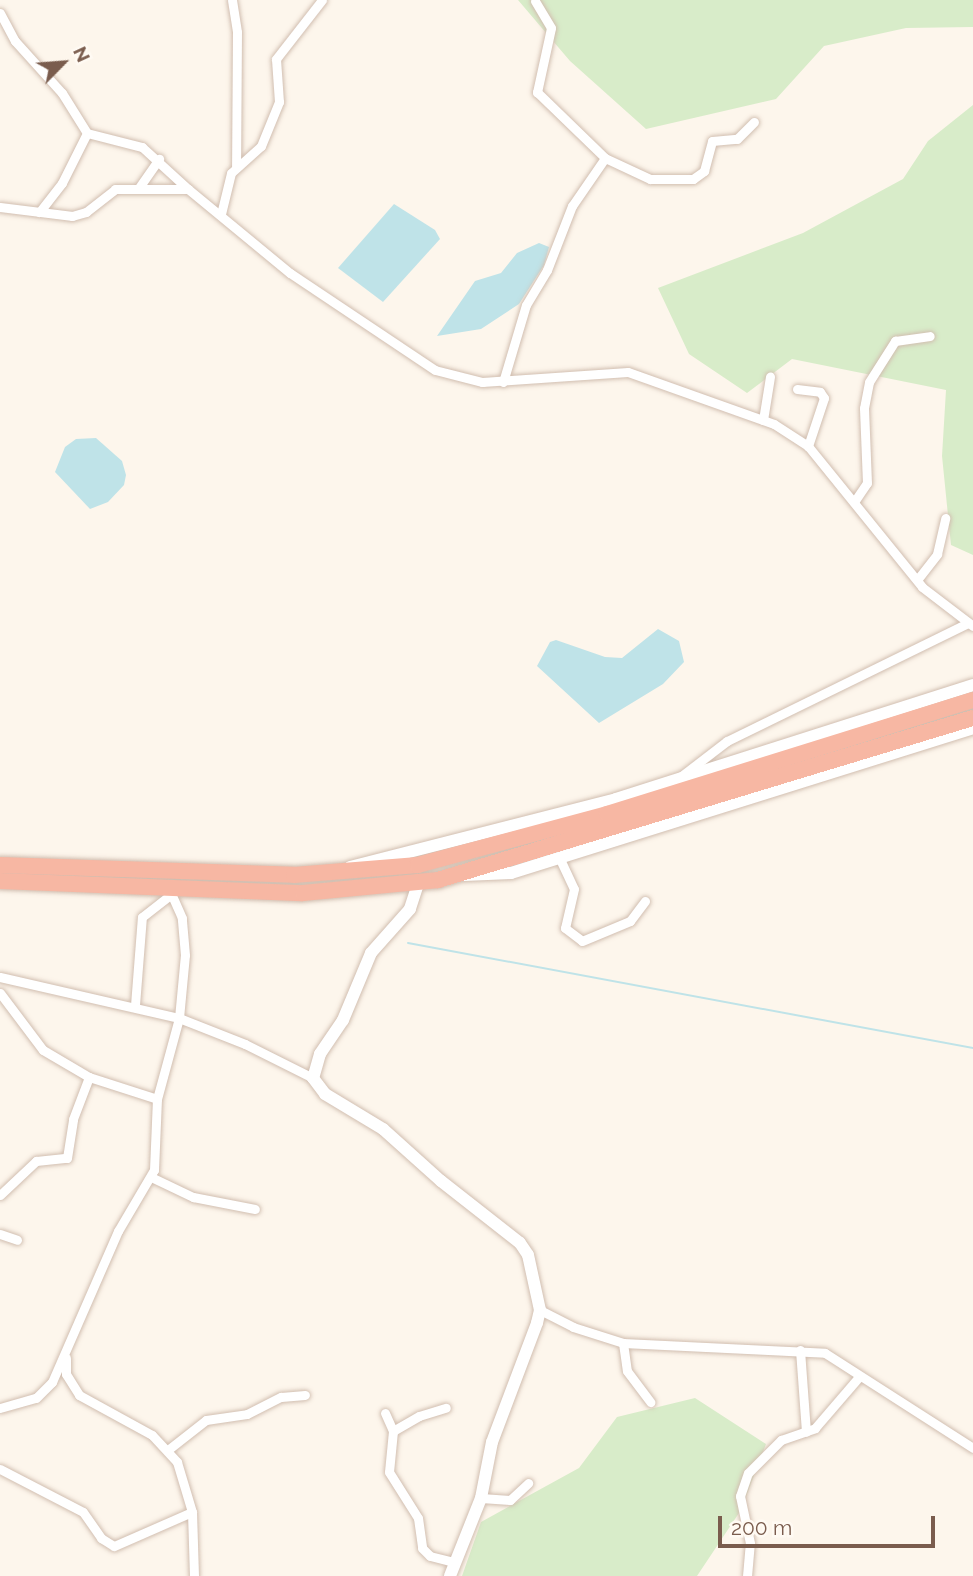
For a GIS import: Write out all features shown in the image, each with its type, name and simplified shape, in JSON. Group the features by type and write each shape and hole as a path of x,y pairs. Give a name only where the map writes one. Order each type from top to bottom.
{"highway":[{"path":"0,866 337,873 457,856 973,700"},
{"path":"0,881 169,891 303,893 418,884 464,875 973,718"}],"street":[{"path":"232,0 237,32 236,166"},
{"path":"221,214 227,181 236,166 261,146 279,102 279,54 322,0"},
{"path":"535,1 551,28 537,92 605,158 659,181 693,179 704,171 712,141 737,139 754,122"},
{"path":"0,13 15,41 62,93 87,134 142,147 159,159 188,189 290,273 406,354 456,377 503,382 628,372 763,420 808,446 917,580 970,624 727,741 678,779"},
{"path":"39,212 62,183 87,134"},
{"path":"503,382 526,305 547,270 572,206 605,158"},
{"path":"138,189 159,159"},
{"path":"0,207 79,215 115,189 188,189"},
{"path":"854,502 867,483 864,408 869,382 895,341 930,336"},
{"path":"763,420 770,377"},
{"path":"796,389 820,392 824,398 808,446"},
{"path":"917,580 937,554 945,518"},
{"path":"337,873 367,860 454,842 678,779 973,685"},
{"path":"464,875 500,875 973,728"},
{"path":"559,857 574,889 565,928 582,941 630,921 645,901"},
{"path":"313,1078 320,1054 343,1020 371,953 410,909 418,884"},
{"path":"0,1415 42,1394 66,1357 118,1231 151,1177 157,1099 179,1018 185,937 169,891 142,917 135,1005"},
{"path":"0,977 135,1005 179,1018 313,1078 325,1094 383,1129 440,1181 520,1243 528,1255 540,1310 492,1442 481,1498 450,1576"},
{"path":"0,993 32,1040 89,1077 157,1099"},
{"path":"0,1195 36,1161 67,1158 73,1119 89,1077"},
{"path":"151,1177 192,1197 255,1209"},
{"path":"0,1234 17,1240"},
{"path":"540,1310 573,1327 623,1343 752,1352 800,1350 834,1357 858,1378 973,1448"},
{"path":"623,1343 627,1371 650,1402"},
{"path":"800,1350 806,1432"},
{"path":"66,1357 66,1374 79,1395 152,1435 169,1449 184,1476 192,1511 194,1576"},
{"path":"747,1576 750,1543 742,1486 775,1445 806,1432 834,1410 858,1378"},
{"path":"169,1449 206,1420 247,1414 281,1397 305,1395"},
{"path":"0,1408 16,1406"},
{"path":"393,1432 419,1416 446,1408"},
{"path":"385,1413 393,1432 389,1472 418,1518 422,1548 430,1556 454,1562"},
{"path":"0,1469 83,1512 101,1538 114,1546 192,1511"},
{"path":"481,1498 510,1500 528,1483"}],"green space":[{"path":"518,0 973,0 973,27 906,28 824,46 776,99 646,129 570,61"},
{"path":"973,105 973,555 951,545 942,456 946,390 792,359 747,393 689,354 658,288 803,233 903,179 928,141"},
{"path":"695,1398 766,1444 741,1510 697,1576 462,1576 481,1522 579,1468 617,1417"}],"water":[{"path":"394,204 435,230 440,239 383,302 338,268"},
{"path":"539,243 549,247 544,265 519,304 481,329 437,336 475,281 501,273 517,253"},
{"path":"96,438 122,461 126,475 124,485 108,502 90,509 55,472 65,447 76,439"},
{"path":"658,629 679,641 684,662 663,684 599,723 537,666 550,642 556,640 605,657 622,658"}],"waterway":[{"path":"408,943 973,1048"}]}
